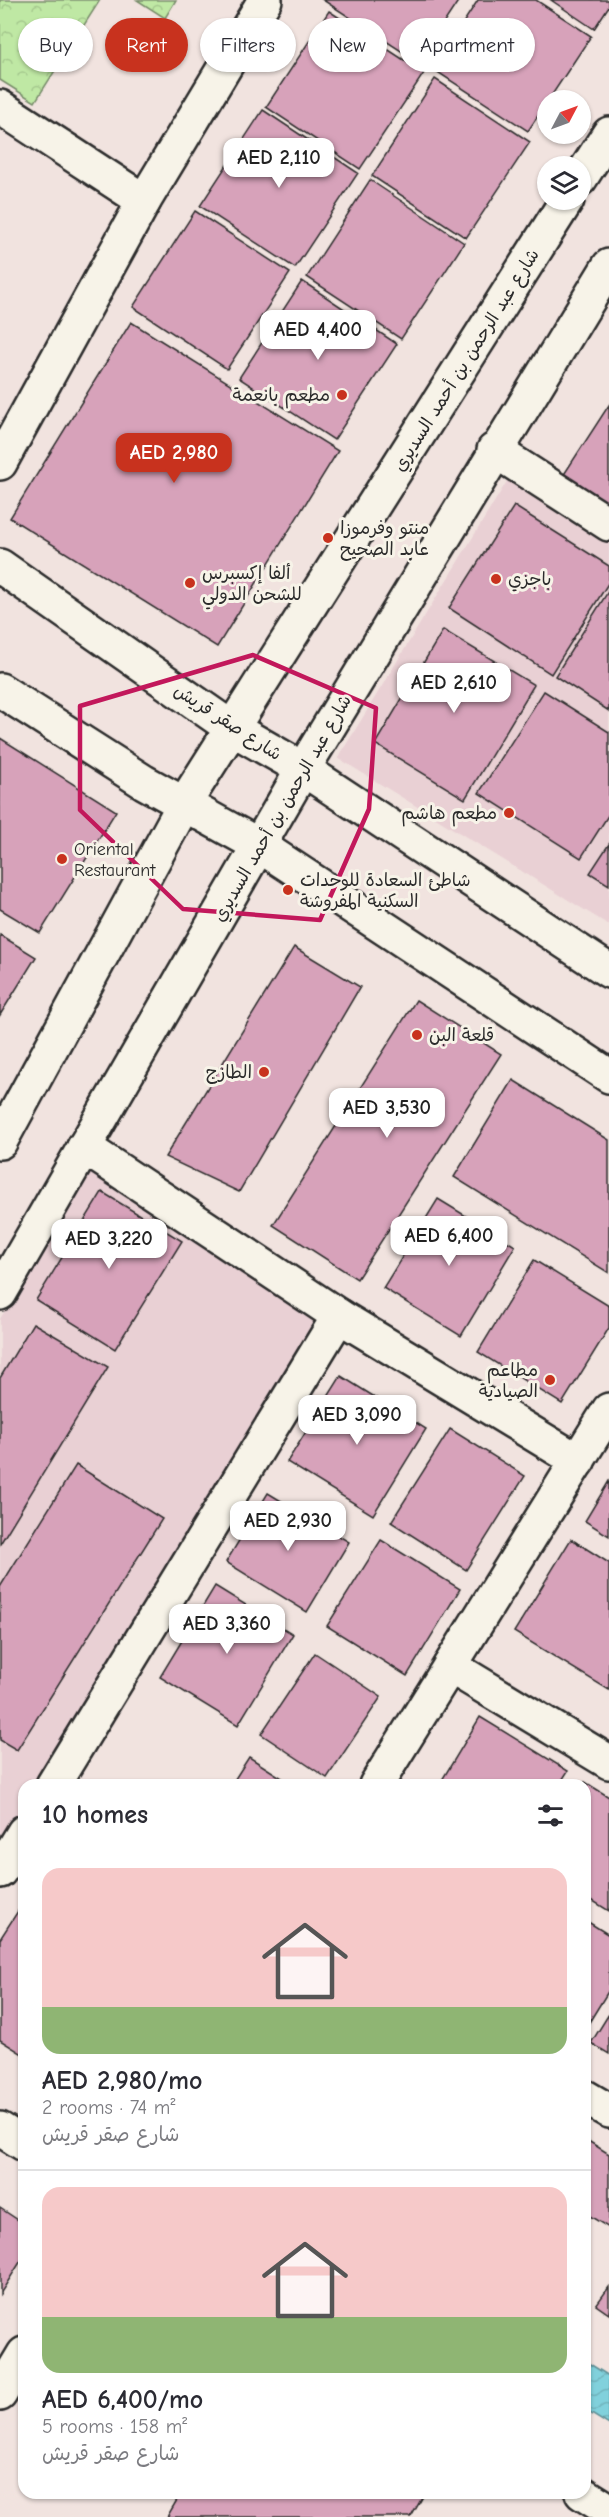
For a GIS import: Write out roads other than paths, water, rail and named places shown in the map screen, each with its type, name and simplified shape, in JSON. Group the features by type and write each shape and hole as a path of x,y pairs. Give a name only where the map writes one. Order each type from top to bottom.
{"street":[{"path":"0,463 144,201 265,0"},
{"path":"0,107 144,201"},
{"path":"591,162 609,134"},
{"name":"شارع عبد الرحمن بن أحمد السديري","path":"0,1142 184,804 561,210"},
{"name":"شارع عبد الرحمن بن أحمد السديري","path":"0,1293 303,769 494,450 609,266"},
{"path":"494,450 609,524"},
{"name":"شارع صقر قريش","path":"0,566 232,729 303,769 609,972"},
{"path":"0,690 184,804 260,846 609,1076"},
{"path":"84,1147 339,1316 578,1461"},
{"path":"56,1779 339,1316"},
{"path":"380,1779 609,1410"},
{"path":"450,1666 609,1762"},
{"path":"0,1871 18,1842"},
{"path":"591,2100 609,2111"},
{"path":"0,2129 18,2140"},
{"path":"0,2394 18,2364"},
{"path":"591,2499 609,2510"}],"water":[{"path":"591,2365 609,2376 609,2425 591,2414"}],"place":[{"name":"مطعم بانعمة","path":"342,395"},
{"name":"منتو وفرموزا عابد الصحيح","path":"328,538"},
{"name":"باجزي","path":"496,579"},
{"name":"ألفا إكسبرس للشحن الدولي","path":"190,583"},
{"name":"مطعم هاشم","path":"509,813"},
{"name":"Oriental Restaurant","path":"62,859"},
{"name":"شاطئ السعادة للوحدات السكنية المفروشة","path":"288,890"},
{"name":"قلعة البن","path":"417,1035"},
{"name":"الطازج","path":"264,1072"},
{"name":"مطاعم الصيادية","path":"550,1380"}]}
